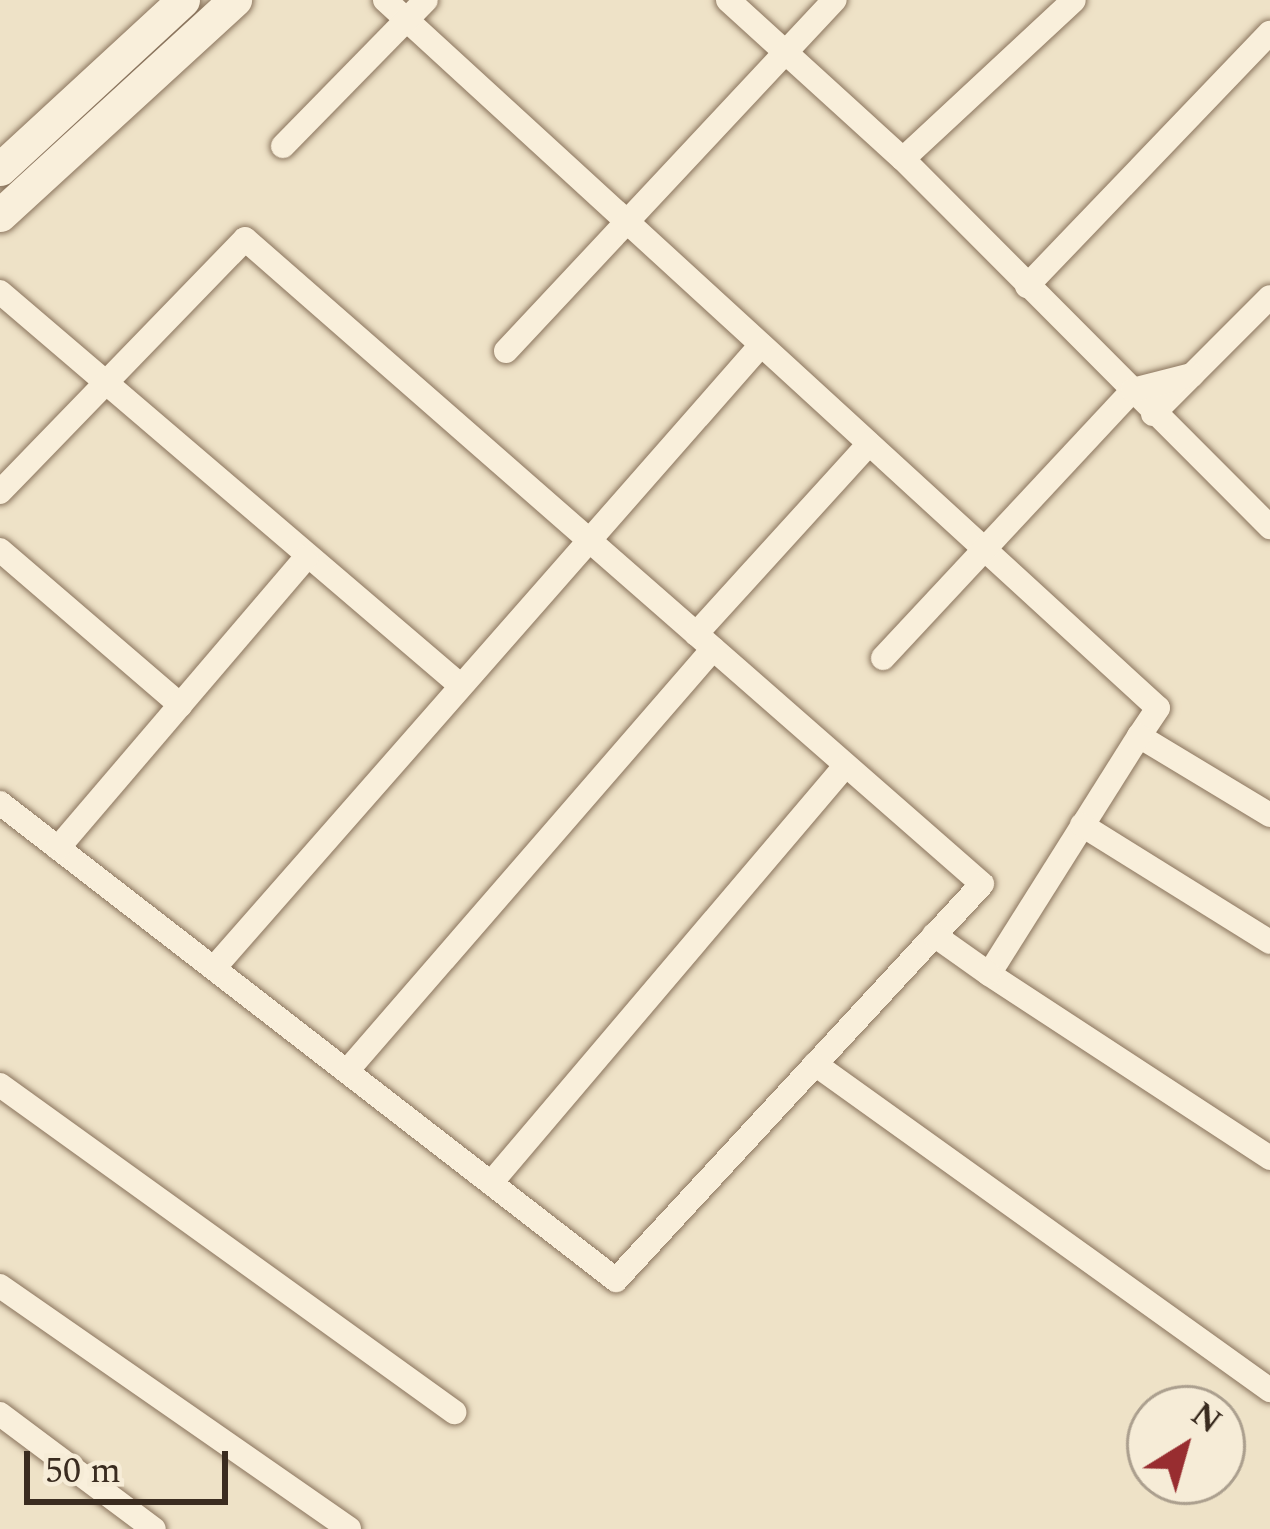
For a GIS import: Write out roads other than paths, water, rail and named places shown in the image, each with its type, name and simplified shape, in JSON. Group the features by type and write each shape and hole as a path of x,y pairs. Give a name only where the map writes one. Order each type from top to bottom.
{"street":[{"path":"0,169 186,7 235,0"},
{"path":"386,0 1158,708 989,974"},
{"path":"283,146 426,0"},
{"path":"728,0 903,159 1270,527"},
{"path":"506,351 835,0"},
{"path":"903,159 1074,0"},
{"path":"0,215 186,7"},
{"path":"1027,286 1268,38"},
{"path":"0,492 245,239 982,884 616,1280 0,803"},
{"path":"0,292 460,686"},
{"path":"1153,413 1270,297"},
{"path":"214,968 761,345"},
{"path":"884,658 981,546 1133,390 1192,375"},
{"path":"347,1071 869,443"},
{"path":"0,550 180,705"},
{"path":"58,848 306,558"},
{"path":"1138,736 1270,815"},
{"path":"491,1183 846,765"},
{"path":"1082,825 1270,942"},
{"path":"934,935 1270,1158"},
{"path":"815,1064 1270,1390"},
{"path":"0,1085 454,1412"},
{"path":"0,1286 349,1529"},
{"path":"0,1414 154,1529"}]}
